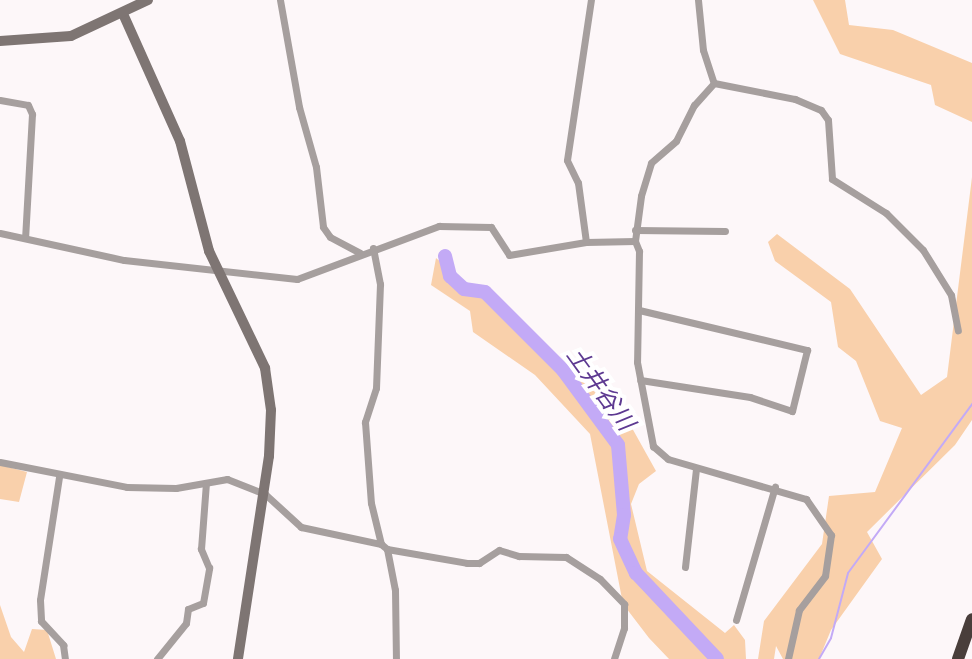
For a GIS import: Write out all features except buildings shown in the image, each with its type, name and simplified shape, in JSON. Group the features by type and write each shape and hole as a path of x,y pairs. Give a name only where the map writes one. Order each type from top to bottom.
{"highway":[{"path":"958,659 972,619"}],"street":[{"path":"0,41 71,36 124,16 148,0"},
{"path":"280,0 299,107 316,167 323,227 330,237 360,253"},
{"path":"586,242 567,145 591,0"},
{"path":"698,0 703,50 714,83"},
{"path":"124,16 180,141 218,272 265,368 271,410 265,494 238,659"},
{"path":"714,83 694,105 676,141 651,163 635,230 639,251 640,380 653,446 668,459 696,469 775,487 806,499 831,535 825,576 799,610 788,659"},
{"path":"714,83 795,99 821,110 828,120 832,179 886,213 923,250 951,295 958,330"},
{"path":"0,100 28,105 32,114 25,238"},
{"path":"0,233 124,260 297,279 373,248 439,226 476,223 499,234 509,255 586,242 635,241"},
{"path":"635,230 725,231"},
{"path":"373,248 380,284 376,388 365,422 371,503 395,590 396,659"},
{"path":"639,310 807,350 792,411 750,397 640,380"},
{"path":"0,462 59,477 141,487 227,479 265,494 301,527 467,563 479,563 499,550 566,557 600,579 624,604 624,628 614,659"},
{"path":"685,567 696,469"},
{"path":"59,477 40,600 41,621 63,645 65,659"},
{"path":"157,659 186,623 188,609 203,603 209,568 201,549 206,483"},
{"path":"736,620 775,487"}],"shaded area":[{"path":"813,0 845,0 849,25 893,30 972,63 972,122 935,105 931,85 840,54"},
{"path":"972,177 972,420 955,445 867,532 882,559 831,630 819,659 783,659 776,646 774,659 758,659 764,621 822,544 829,496 875,492 902,428 880,421 856,361 838,347 831,302 775,261 768,242 777,234 850,289 921,395 947,377"},
{"path":"436,258 627,419 656,471 639,484 631,504 647,571 725,633 734,625 745,640 746,659 669,659 649,638 623,604 590,434 535,375 473,332 470,311 431,285"},
{"path":"0,465 27,472 19,502 0,499"},
{"path":"0,605 11,637 24,652 32,629 47,630 56,659 0,659"}],"waterway":[{"name":"土井谷川","path":"445,256 450,276 464,289 485,292 563,370 618,445 624,515 620,539 636,573 717,659"},
{"path":"819,659 831,638 848,573 972,404"}]}
